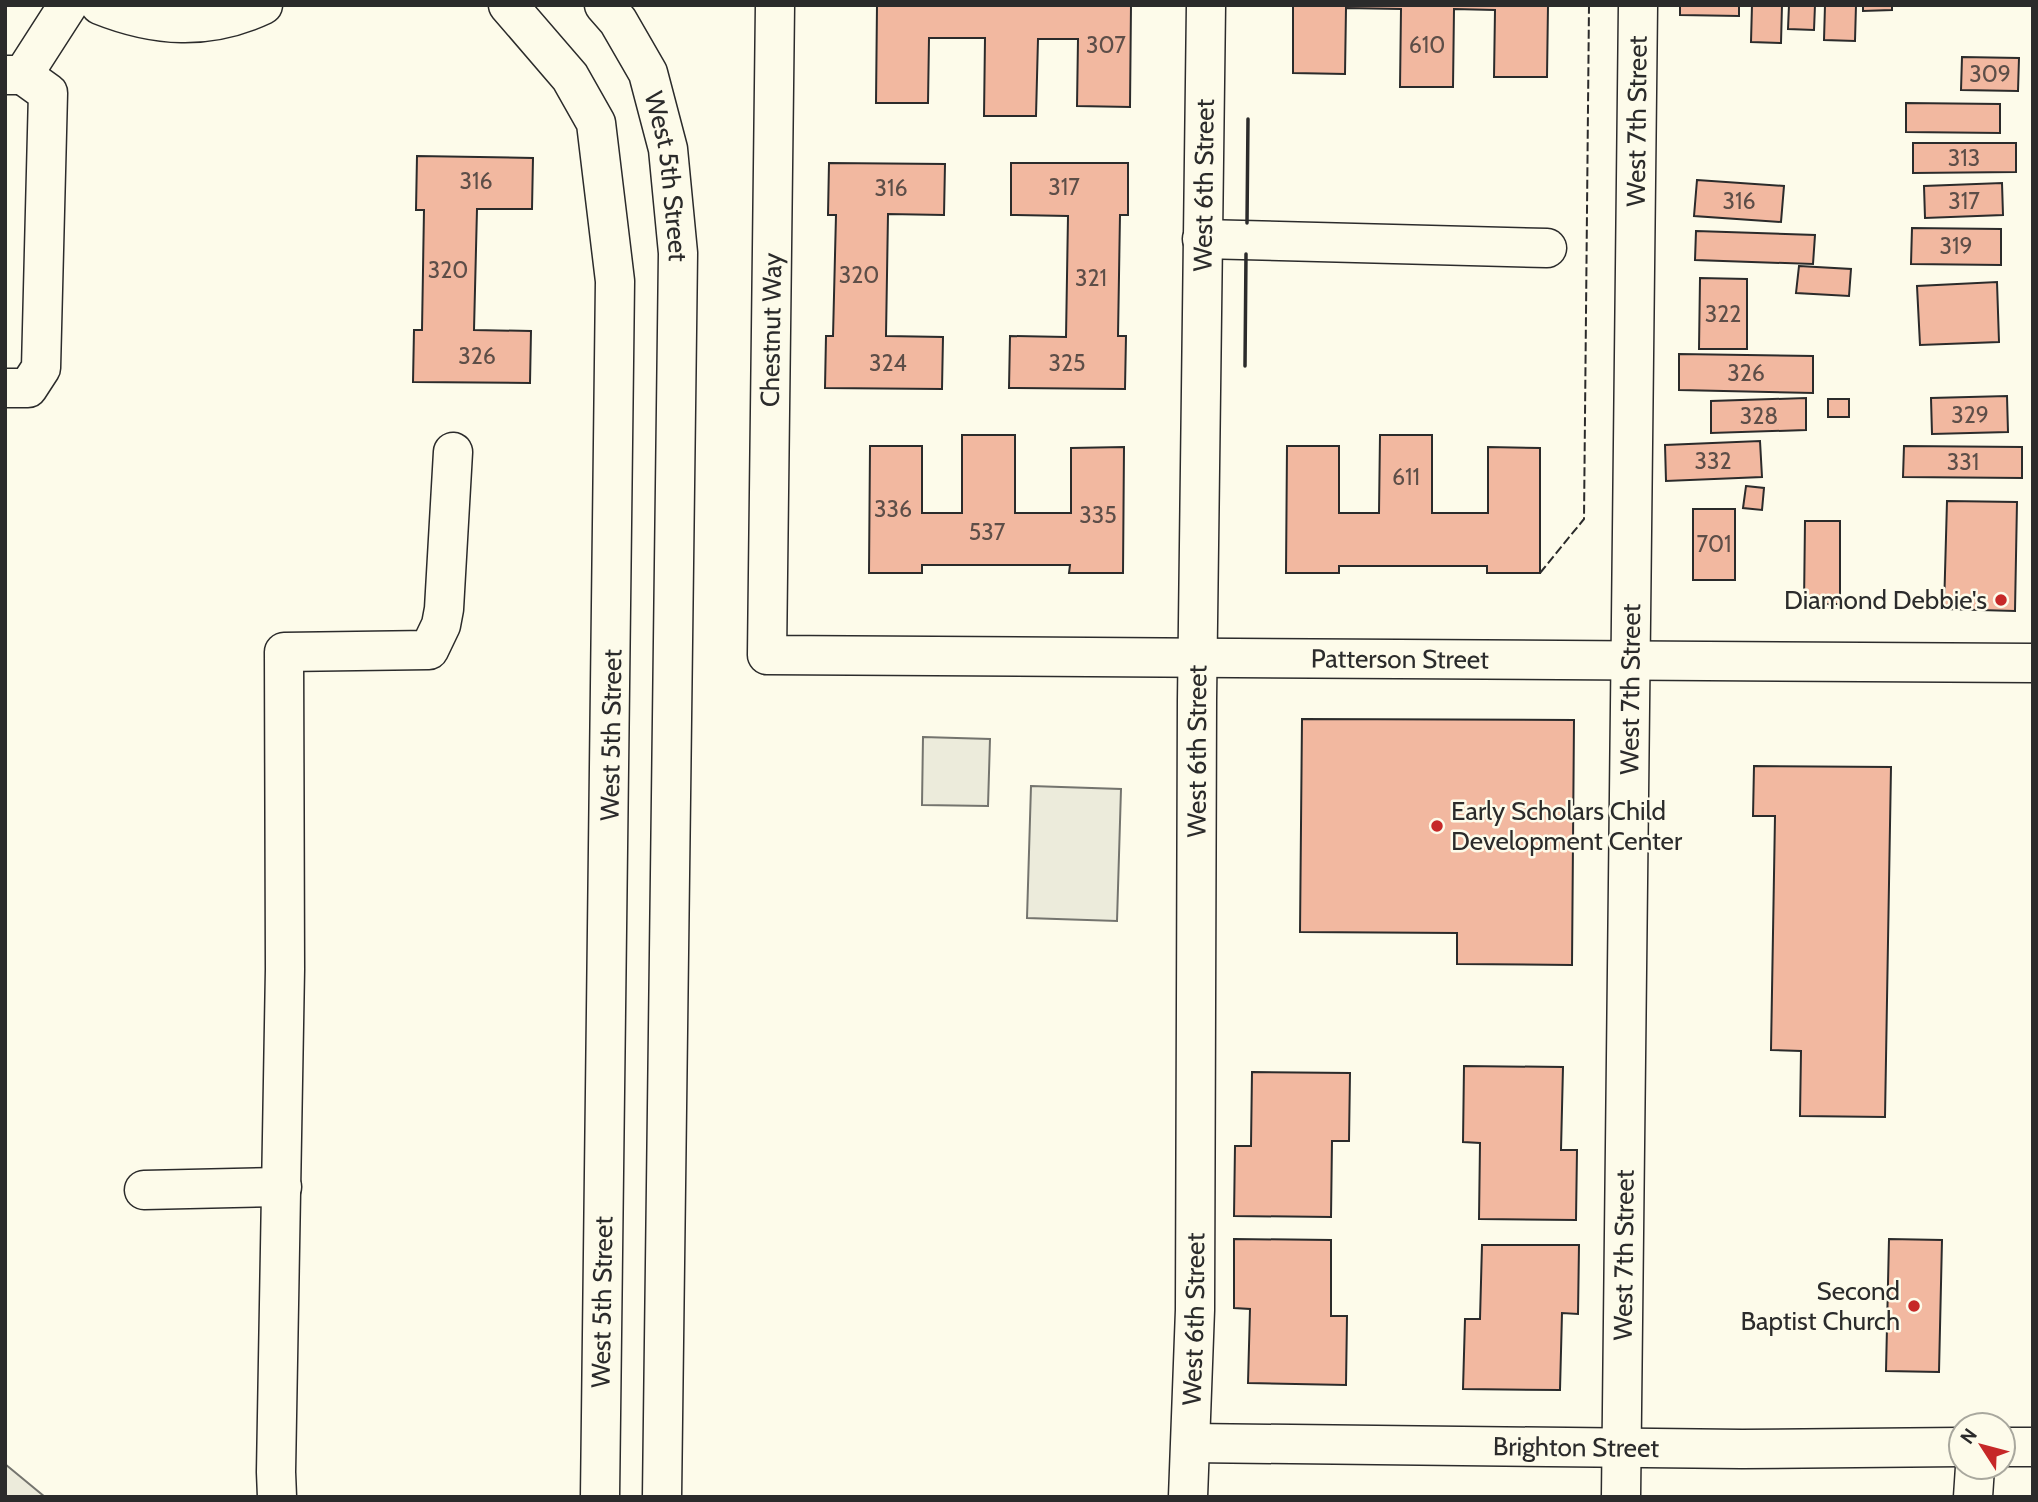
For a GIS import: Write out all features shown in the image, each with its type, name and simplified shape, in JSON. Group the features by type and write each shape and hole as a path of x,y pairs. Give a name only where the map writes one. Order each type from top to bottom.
{"street":[{"path":"5,388 28,388 41,368 48,93 14,75 68,5"},
{"path":"116,12 174,24 229,18 263,5"},
{"name":"West 5th Street","path":"508,5 570,77 596,123 615,281 600,1497"},
{"name":"West 5th Street","path":"604,5 618,22 649,73 668,149 678,253 662,1497"},
{"name":"Chestnut Way","path":"767,655 775,5"},
{"name":"West 6th Street","path":"1188,1497 1195,1298 1198,658 1206,5"},
{"name":"West 7th Street","path":"1620,1497 1638,5"},
{"path":"1202,239 1547,248"},
{"path":"277,1497 285,969 284,652 429,650 441,625 444,609 453,452"},
{"name":"Patterson Street","path":"767,655 2033,663"},
{"path":"144,1190 282,1187"},
{"name":"Brighton Street","path":"1191,1443 1947,1447"}],"shaded area":[{"path":"923,737 990,739 988,806 922,805"},
{"path":"1031,786 1121,789 1117,921 1027,918"},
{"path":"5,1464 45,1497 5,1497"}],"building":[{"path":"877,5 1131,5 1130,107 1077,106 1078,39 1038,39 1036,116 984,116 985,38 929,38 928,103 876,103"},
{"path":"1293,5 1548,5 1547,77 1494,77 1495,10 1454,9 1453,87 1400,87 1401,9 1346,8 1345,74 1293,73"},
{"path":"1680,5 1739,5 1739,16 1680,15"},
{"path":"1752,5 1782,5 1781,43 1751,42"},
{"path":"1789,5 1815,5 1814,30 1788,29"},
{"path":"1825,5 1856,5 1855,41 1824,40"},
{"path":"1863,5 1892,5 1892,10 1863,11"},
{"path":"1962,57 2019,58 2018,91 1961,90"},
{"path":"1906,103 2000,104 2000,133 1906,132"},
{"path":"1913,143 2016,143 2016,172 1913,173"},
{"path":"417,156 533,158 532,209 477,209 474,330 531,331 530,383 413,382 414,330 422,330 424,210 416,210"},
{"path":"829,163 945,164 944,215 888,214 886,336 943,337 942,389 825,388 826,336 833,336 836,215 828,215"},
{"path":"1011,163 1128,163 1128,215 1120,215 1118,336 1126,336 1125,389 1009,388 1010,336 1066,337 1068,216 1011,215"},
{"path":"1697,180 1784,186 1781,222 1694,216"},
{"path":"2002,183 2003,215 1925,218 1924,186"},
{"path":"1912,228 2001,229 2001,265 1911,264"},
{"path":"1696,231 1815,235 1813,264 1695,260"},
{"path":"1799,266 1851,269 1849,296 1796,293"},
{"path":"1700,278 1747,279 1747,349 1699,349"},
{"path":"1997,282 1999,342 1920,345 1917,286"},
{"path":"1679,354 1813,356 1813,393 1679,390"},
{"path":"2007,396 2008,432 1932,434 1931,398"},
{"path":"1806,398 1806,430 1711,433 1711,401"},
{"path":"1828,399 1849,399 1849,417 1828,417"},
{"path":"962,435 1015,435 1015,513 1071,513 1071,448 1124,447 1123,573 1069,573 1070,565 922,565 922,573 869,573 870,446 922,446 922,513 962,513"},
{"path":"1380,435 1432,435 1432,513 1488,513 1488,447 1540,448 1540,573 1487,573 1487,566 1339,566 1339,573 1286,573 1287,446 1339,446 1339,513 1379,513"},
{"path":"1760,441 1762,477 1666,481 1665,445"},
{"path":"1904,446 2022,447 2022,478 1903,477"},
{"path":"1746,486 1764,488 1762,510 1743,508"},
{"path":"1947,501 2017,502 2015,611 1944,609"},
{"path":"1693,509 1735,509 1735,580 1693,580"},
{"path":"1805,521 1840,521 1840,604 1804,604"},
{"name":"Early Scholars Child Development Center","path":"1302,719 1574,720 1572,965 1457,964 1457,933 1300,932"},
{"path":"1754,766 1891,767 1885,1117 1800,1116 1801,1051 1771,1050 1775,816 1753,816"},
{"path":"1464,1066 1563,1067 1561,1150 1577,1150 1576,1220 1479,1219 1480,1143 1463,1142"},
{"path":"1252,1072 1350,1073 1349,1141 1332,1141 1331,1217 1234,1216 1235,1146 1251,1146"},
{"path":"1234,1239 1331,1240 1331,1316 1347,1316 1346,1385 1248,1383 1250,1309 1234,1308"},
{"name":"Second Baptist Church","path":"1889,1239 1942,1240 1939,1372 1886,1371"},
{"path":"1482,1245 1579,1245 1578,1314 1562,1313 1560,1390 1463,1389 1465,1319 1480,1319"}],"fence":[{"path":"1540,573 1584,519 1589,5"}],"wall":[{"path":"1247,223 1248,119"},
{"path":"1245,366 1246,254"}],"place":[{"name":"Diamond Debbie's","path":"2001,600"},
{"name":"Early Scholars Child Development Center","path":"1437,826"},
{"name":"Second Baptist Church","path":"1914,1306"}]}
